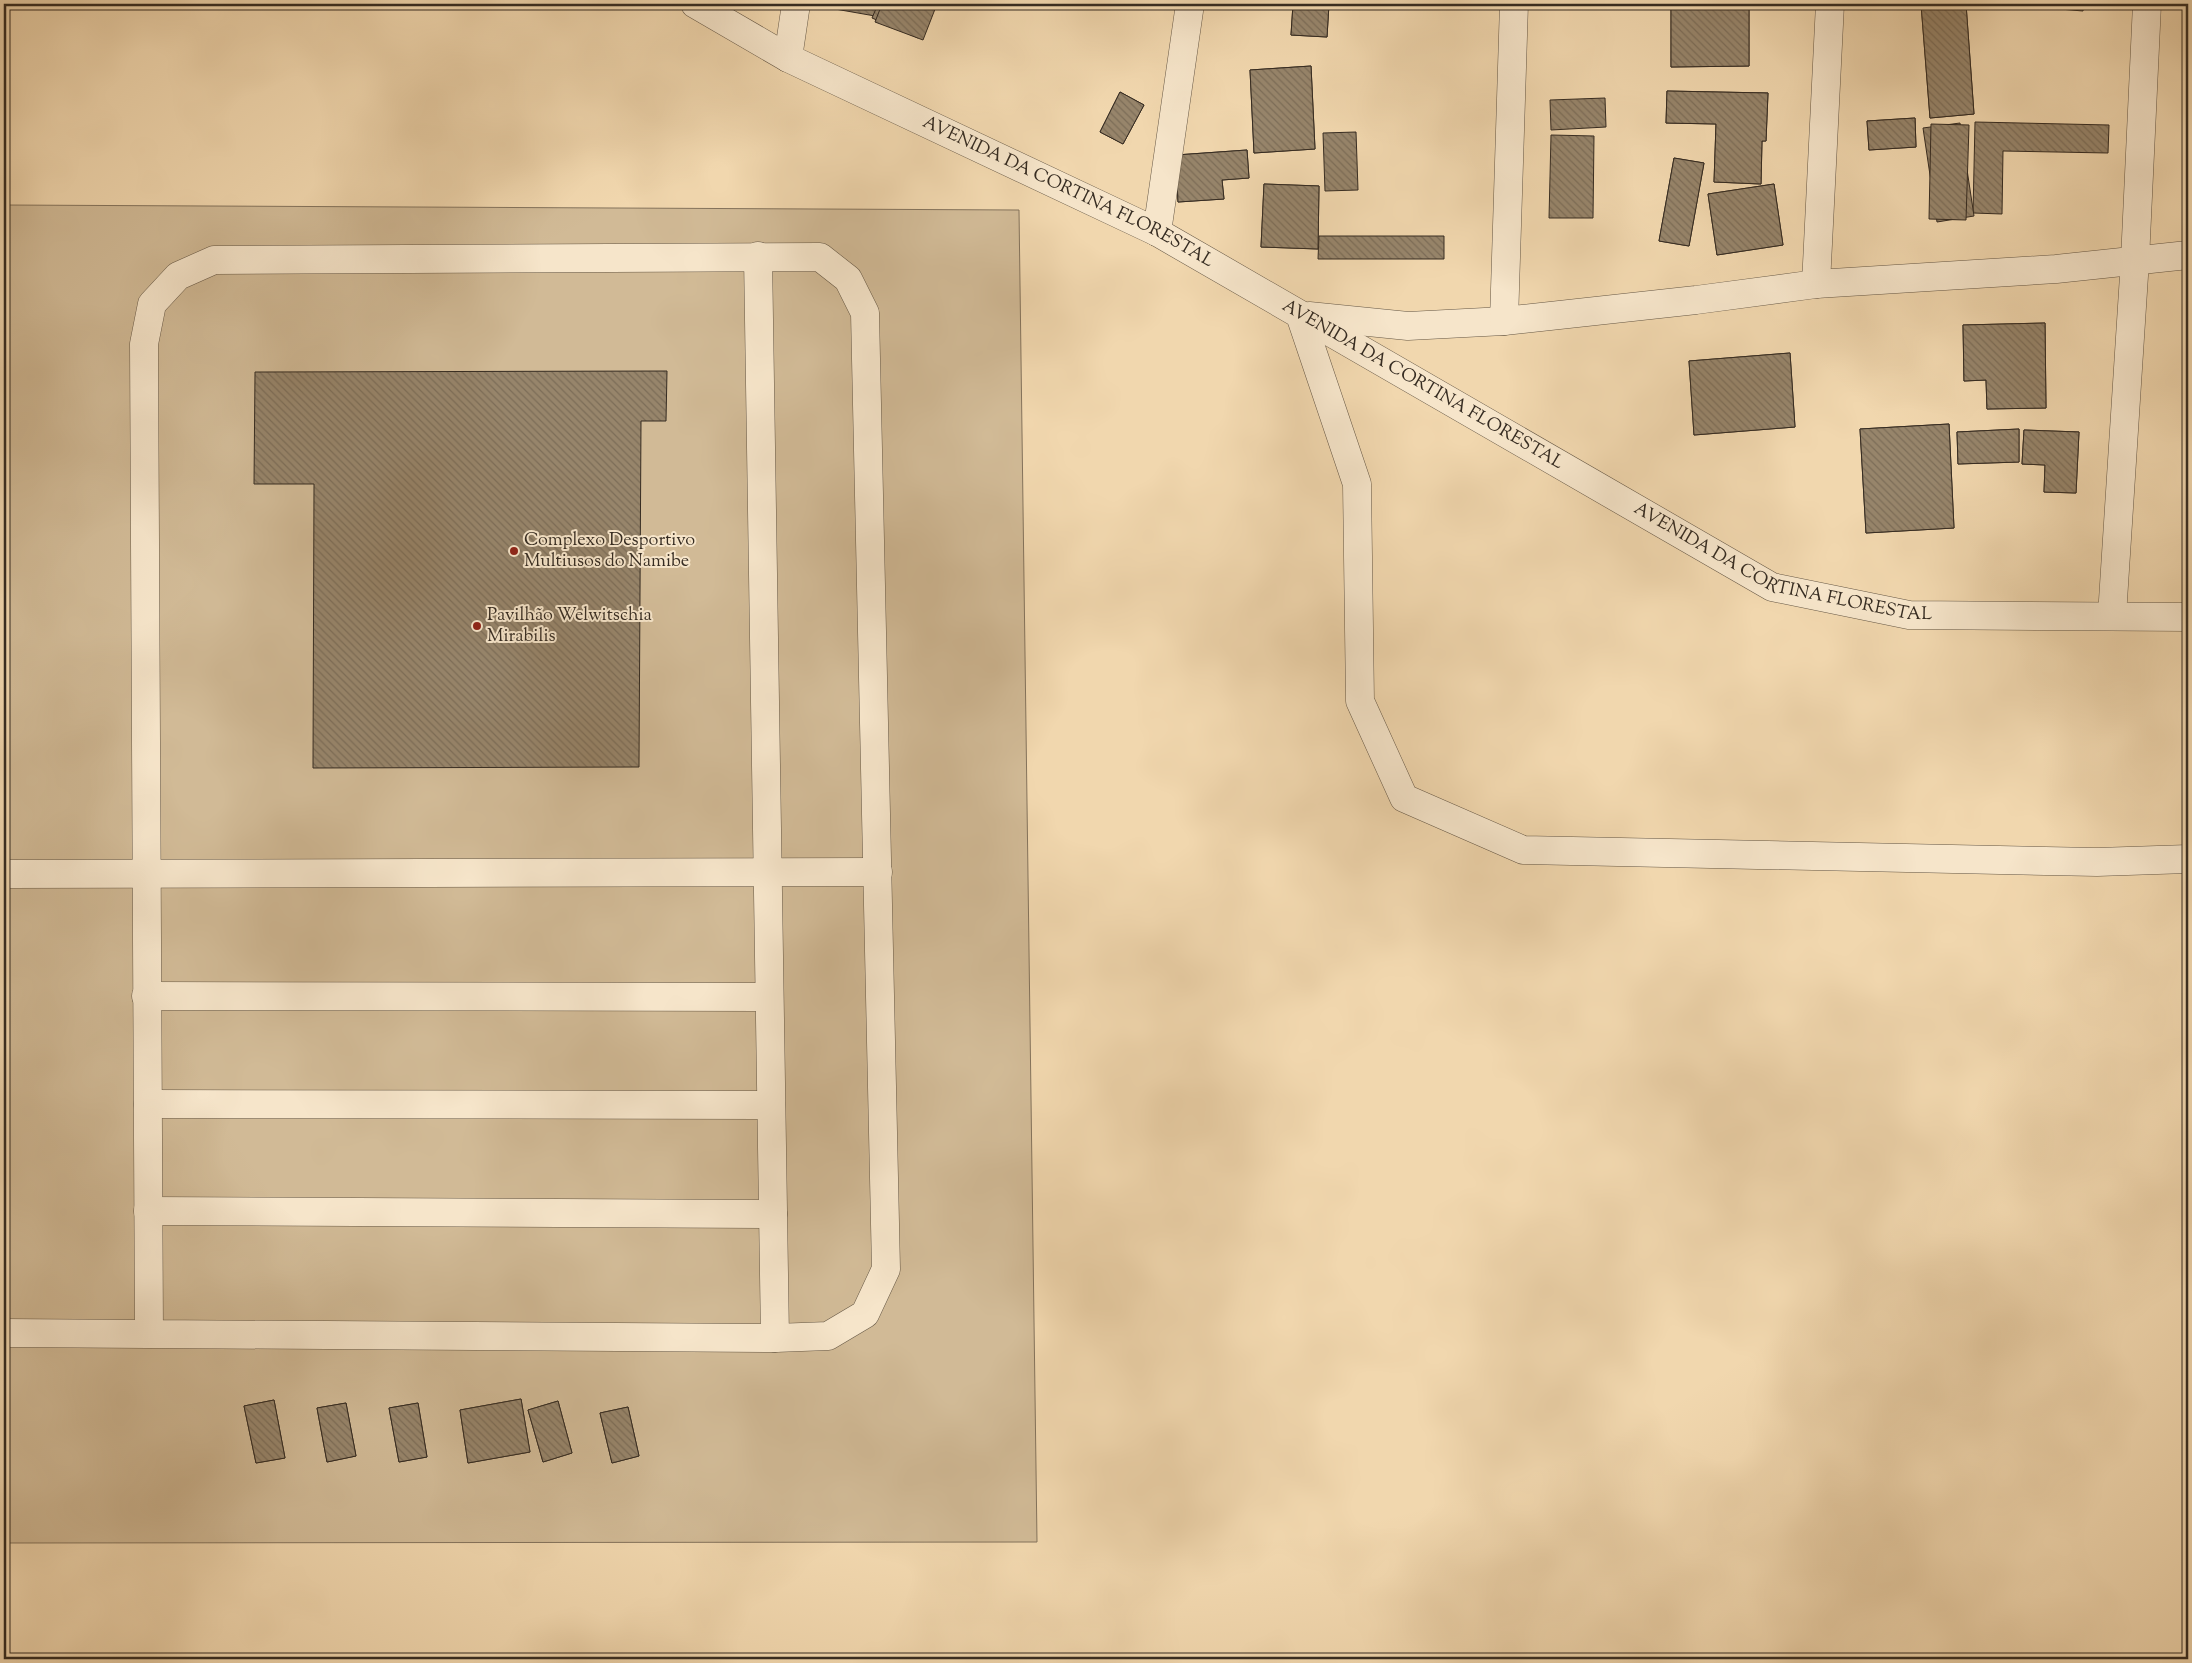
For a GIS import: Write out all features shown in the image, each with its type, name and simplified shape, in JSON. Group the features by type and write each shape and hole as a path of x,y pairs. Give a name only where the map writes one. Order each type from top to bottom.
{"street":[{"name":"AVENIDA DA CORTINA FLORESTAL","path":"695,4 788,58 1157,232 1772,587 1909,616 2188,617"},
{"path":"788,58 796,4"},
{"path":"1157,232 1190,4"},
{"path":"1504,321 1514,4"},
{"path":"1816,284 1830,4"},
{"path":"2112,616 2136,260 2147,4"},
{"path":"2188,255 2056,269 1816,284 1696,300 1504,321 1408,326 1300,315 1357,484 1360,701 1404,798 1524,850 2097,862 2188,859"},
{"path":"758,256 775,1338"},
{"path":"4,1333 150,1334 775,1338 828,1336 864,1314 886,1269 865,313 848,279 820,257 214,260 178,276 152,304 144,344 146,996 150,1334"},
{"path":"4,874 878,872"},
{"path":"146,996 769,997"},
{"path":"148,1104 771,1105"},
{"path":"148,1211 773,1214"}],"shaded area":[{"name":"Complexo Desportivo Multiusos do Namibe","path":"4,205 1019,210 1037,1542 4,1543"}],"building":[{"path":"819,4 877,4 875,16 818,6"},
{"path":"878,4 934,4 918,38 872,18"},
{"path":"882,4 937,4 923,40 875,22"},
{"path":"1293,4 1329,4 1327,37 1291,35"},
{"path":"1293,4 1329,4 1327,37 1291,35"},
{"path":"1671,4 1749,4 1749,66 1671,67"},
{"path":"1671,4 1749,4 1749,66 1671,67"},
{"path":"1921,4 1966,4 1974,114 1930,118"},
{"path":"1921,4 1966,4 1974,114 1930,118"},
{"path":"2026,4 2084,4 2083,11 2025,6"},
{"path":"1311,66 1315,149 1254,153 1250,70"},
{"path":"1311,66 1315,149 1254,153 1250,70"},
{"path":"1667,91 1768,93 1766,141 1762,141 1761,184 1714,182 1716,124 1666,123"},
{"path":"1667,91 1768,93 1766,141 1762,141 1761,184 1714,182 1716,124 1666,123"},
{"path":"1120,92 1144,105 1123,144 1100,132"},
{"path":"1120,92 1144,105 1123,144 1100,132"},
{"path":"1605,98 1606,127 1551,130 1550,100"},
{"path":"1915,118 1916,147 1869,150 1867,121"},
{"path":"1915,118 1916,147 1869,150 1867,121"},
{"path":"1975,122 2109,125 2108,153 2003,151 2002,214 1973,213"},
{"path":"1960,123 1974,216 1937,222 1923,128"},
{"path":"1931,124 1969,125 1966,220 1929,219"},
{"path":"1356,132 1358,190 1325,191 1323,133"},
{"path":"1551,135 1594,136 1593,218 1549,218"},
{"path":"1247,150 1249,178 1222,180 1224,199 1178,202 1176,155"},
{"path":"1247,150 1249,178 1222,180 1224,199 1178,202 1176,155"},
{"path":"1674,158 1704,163 1689,246 1659,241"},
{"path":"1674,158 1704,163 1689,246 1659,241"},
{"path":"1264,184 1319,186 1318,249 1261,247"},
{"path":"1264,184 1319,186 1318,249 1261,247"},
{"path":"1774,184 1783,245 1717,255 1708,194"},
{"path":"1774,184 1783,245 1717,255 1708,194"},
{"path":"1319,236 1444,236 1444,259 1318,259"},
{"path":"2045,323 2046,408 1987,409 1986,380 1964,381 1963,325"},
{"path":"2045,323 2046,408 1987,409 1986,380 1964,381 1963,325"},
{"path":"1790,353 1795,427 1694,435 1689,361"},
{"path":"1790,353 1795,427 1694,435 1689,361"},
{"name":"Pavilhão Welwitschia Mirabilis","path":"667,371 666,421 641,421 639,767 313,768 314,484 254,484 255,372"},
{"path":"1949,424 1954,528 1866,533 1860,429"},
{"path":"1949,424 1954,528 1866,533 1860,429"},
{"path":"2019,429 2019,462 1958,464 1957,432"},
{"path":"2019,429 2019,462 1958,464 1957,432"},
{"path":"2024,430 2079,432 2076,493 2044,492 2045,465 2022,464"},
{"path":"2024,430 2079,432 2076,493 2044,492 2045,465 2022,464"},
{"path":"521,1399 530,1452 468,1463 460,1410"},
{"path":"521,1399 530,1452 468,1463 460,1410"},
{"path":"274,1400 285,1458 256,1463 244,1406"},
{"path":"274,1400 285,1458 256,1463 244,1406"},
{"path":"558,1401 572,1453 543,1462 528,1410"},
{"path":"558,1401 572,1453 543,1462 528,1410"},
{"path":"346,1403 356,1456 327,1462 317,1408"},
{"path":"346,1403 356,1456 327,1462 317,1408"},
{"path":"418,1403 427,1457 399,1462 389,1408"},
{"path":"418,1403 427,1457 399,1462 389,1408"},
{"path":"628,1407 639,1456 612,1463 600,1413"},
{"path":"628,1407 639,1456 612,1463 600,1413"}],"place":[{"name":"Complexo Desportivo Multiusos do Namibe","path":"514,551"},
{"name":"Pavilhão Welwitschia Mirabilis","path":"477,626"}]}
